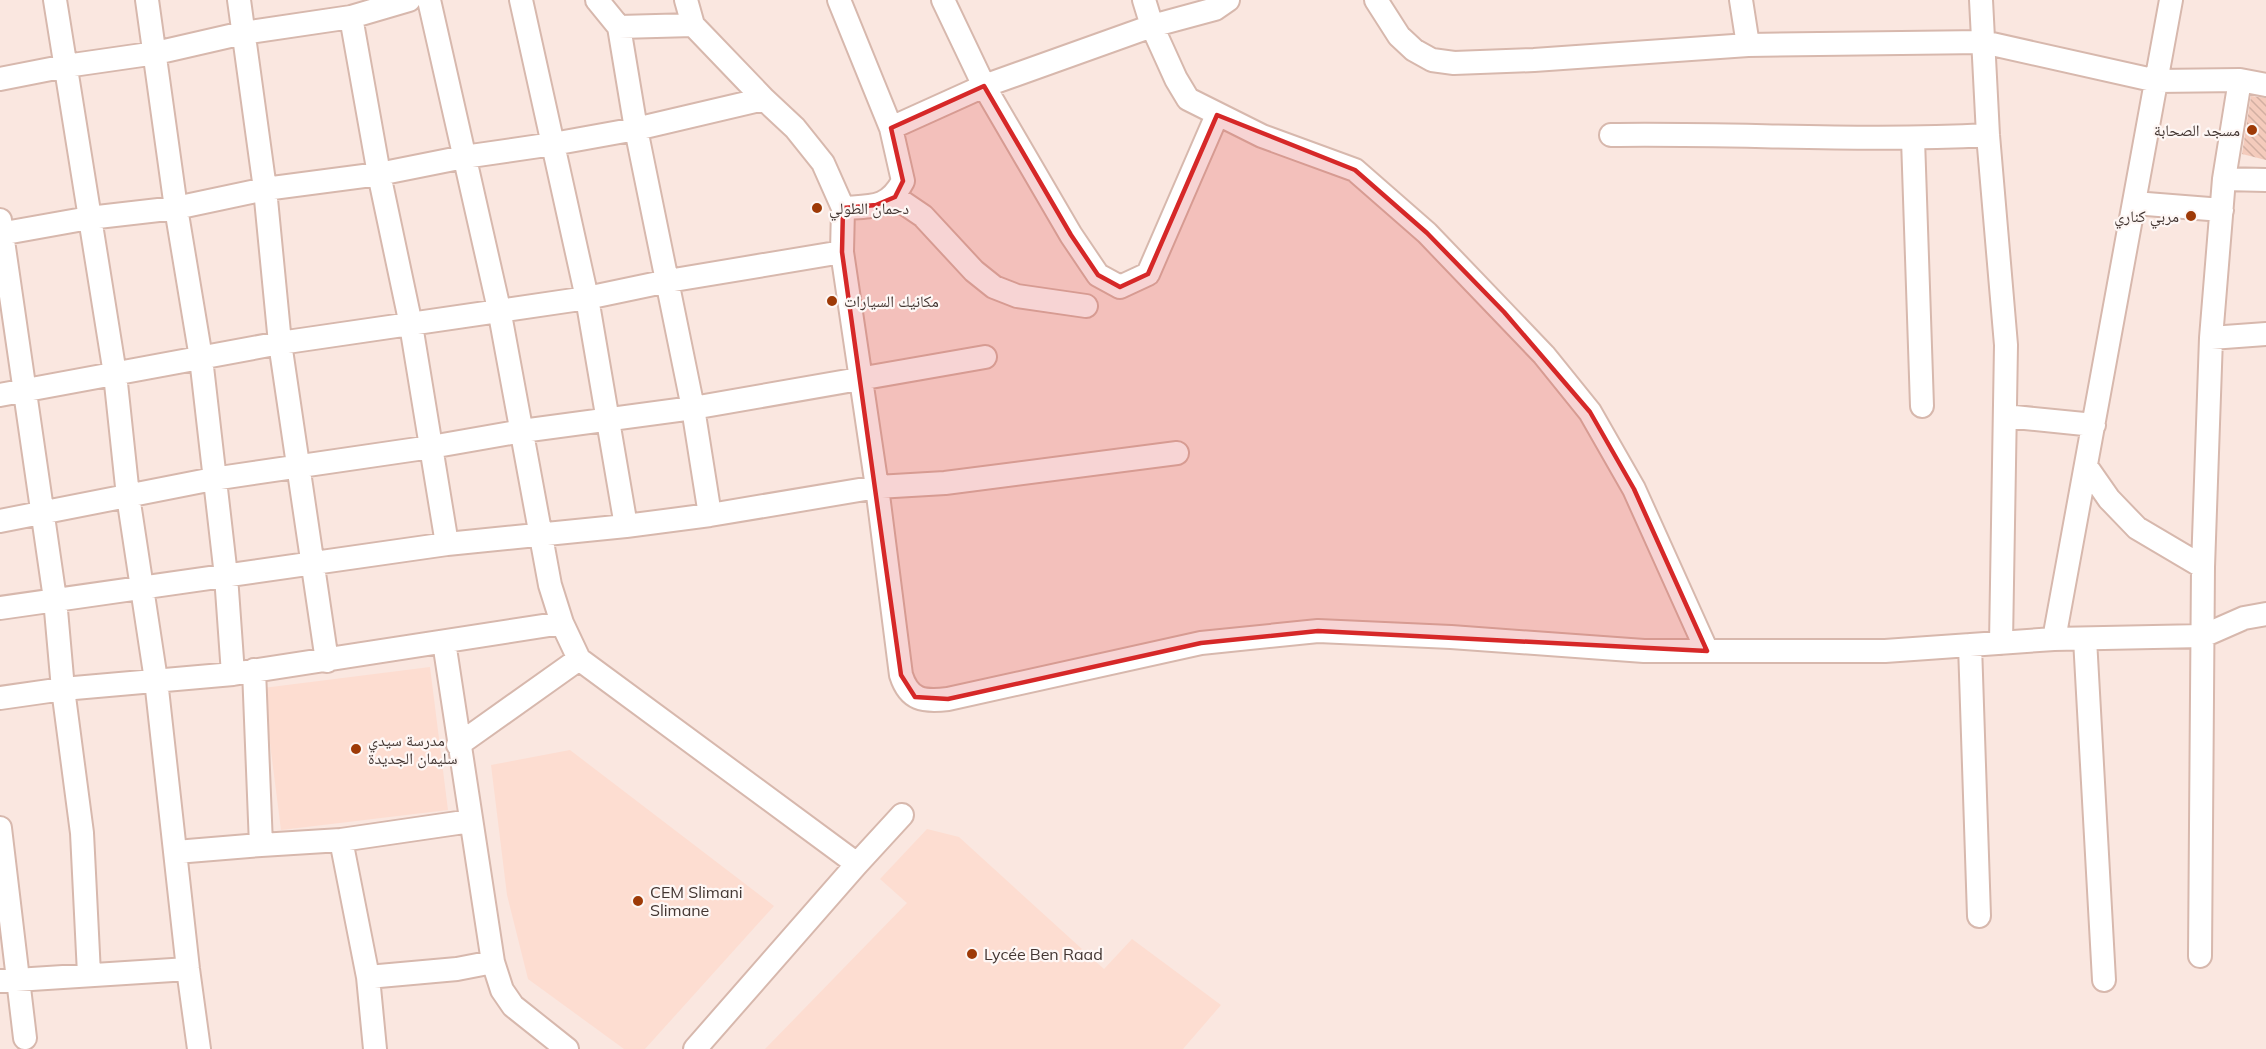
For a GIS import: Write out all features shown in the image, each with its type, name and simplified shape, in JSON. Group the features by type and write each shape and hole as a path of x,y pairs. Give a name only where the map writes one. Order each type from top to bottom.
{"street":[{"path":"55,0 115,374 128,496 156,680 199,1049"},
{"path":"147,0 176,208 201,358 213,479 226,576 243,672 261,845"},
{"path":"238,0 265,189 280,343 327,661"},
{"path":"0,79 66,66 156,53 243,33 351,17 410,0"},
{"path":"429,0 499,309 550,585 562,623 579,659 857,864"},
{"path":"597,0 619,27 636,129 693,408 710,514"},
{"path":"686,0 693,25 795,128 823,163 843,208 842,252 877,487 901,675 905,688 915,697 930,701 948,699 1201,643 1318,631 1451,637 1644,651 1885,651 2054,639 2203,636 2244,618 2266,614"},
{"path":"839,0 891,128 903,181 895,196 876,205 843,208"},
{"path":"943,0 984,86 1082,251 1098,275 1120,287 1148,274 1217,115"},
{"path":"1144,0 1152,26 1176,79 1188,99 1262,136 1355,170 1427,233 1544,355 1590,412 1634,489 1707,651"},
{"path":"891,128 984,86 1152,26 1215,9 1228,0"},
{"path":"1376,0 1388,22 1414,50 1432,60 1454,63 1534,60 1748,45 1983,42 2157,81 2240,80 2266,85"},
{"path":"1741,0 1748,45"},
{"path":"1981,0 1988,135 2006,345 2001,643"},
{"path":"2054,639 2170,0"},
{"path":"528,1 553,144 587,298 626,526"},
{"path":"351,17 411,325 447,544"},
{"path":"619,27 693,25"},
{"path":"2200,956 2202,567 2211,338 2224,179 2240,80"},
{"path":"89,974 82,833 63,689 55,599 1,229 176,208 265,189 380,174 464,157 636,129 764,99"},
{"path":"1611,135 1703,134 1913,139 1988,135"},
{"path":"1913,139 1922,406"},
{"path":"2224,179 2266,180"},
{"path":"895,196 923,216 974,271 994,287 1017,296 1086,306"},
{"path":"2134,203 2222,210"},
{"path":"0,395 280,343 411,325 499,309 587,298 668,281 842,252"},
{"path":"2211,338 2266,334"},
{"path":"0,521 213,479 431,447 522,431 693,408 985,357"},
{"path":"2005,416 2094,424"},
{"path":"0,608 447,544 626,526 877,487 945,483 1177,453"},
{"path":"2086,466 2109,499 2137,528 2202,567"},
{"path":"0,698 63,689 243,672 327,661 562,623"},
{"path":"2085,639 2104,980"},
{"path":"444,642 458,745 494,962 502,990 513,1006 567,1049"},
{"path":"1970,645 1979,916"},
{"path":"458,745 579,659"},
{"path":"695,1049 857,864 903,815"},
{"path":"176,852 341,840 471,821"},
{"path":"0,828 9,980 26,1038"},
{"path":"341,840 368,977 375,1049"},
{"path":"368,977 457,969 494,962"},
{"path":"9,980 188,969"}],"highlighted area":[{"path":"984,86 1071,235 1098,275 1120,287 1148,274 1217,115 1355,170 1427,233 1504,312 1590,412 1634,489 1707,651 1318,631 1201,643 948,699 915,697 901,675 842,252 843,208 876,205 895,197 903,181 891,128"}],"shaded area":[{"name":"مدرسة سيدي سليمان الجديدة","path":"430,667 448,810 281,830 263,688"},
{"name":"CEM Slimani Slimane","path":"570,750 774,906 645,1049 624,1049 528,979 507,895 491,765"},
{"name":"Lycée Ben Raad","path":"927,829 959,837 1104,969 1132,939 1221,1005 1183,1049 765,1049 907,903 880,879"}],"building":[{"path":"2251,96 2266,98 2266,160 2242,154"}],"place":[{"name":"مسجد الصحابة","path":"2252,130"},
{"name":"دحمان الطولي","path":"817,208"},
{"name":"مربي كناري","path":"2191,216"},
{"name":"مكانيك السيارات","path":"832,301"},
{"name":"مدرسة سيدي سليمان الجديدة","path":"356,749"},
{"name":"CEM Slimani Slimane","path":"638,901"},
{"name":"Lycée Ben Raad","path":"972,954"}]}
